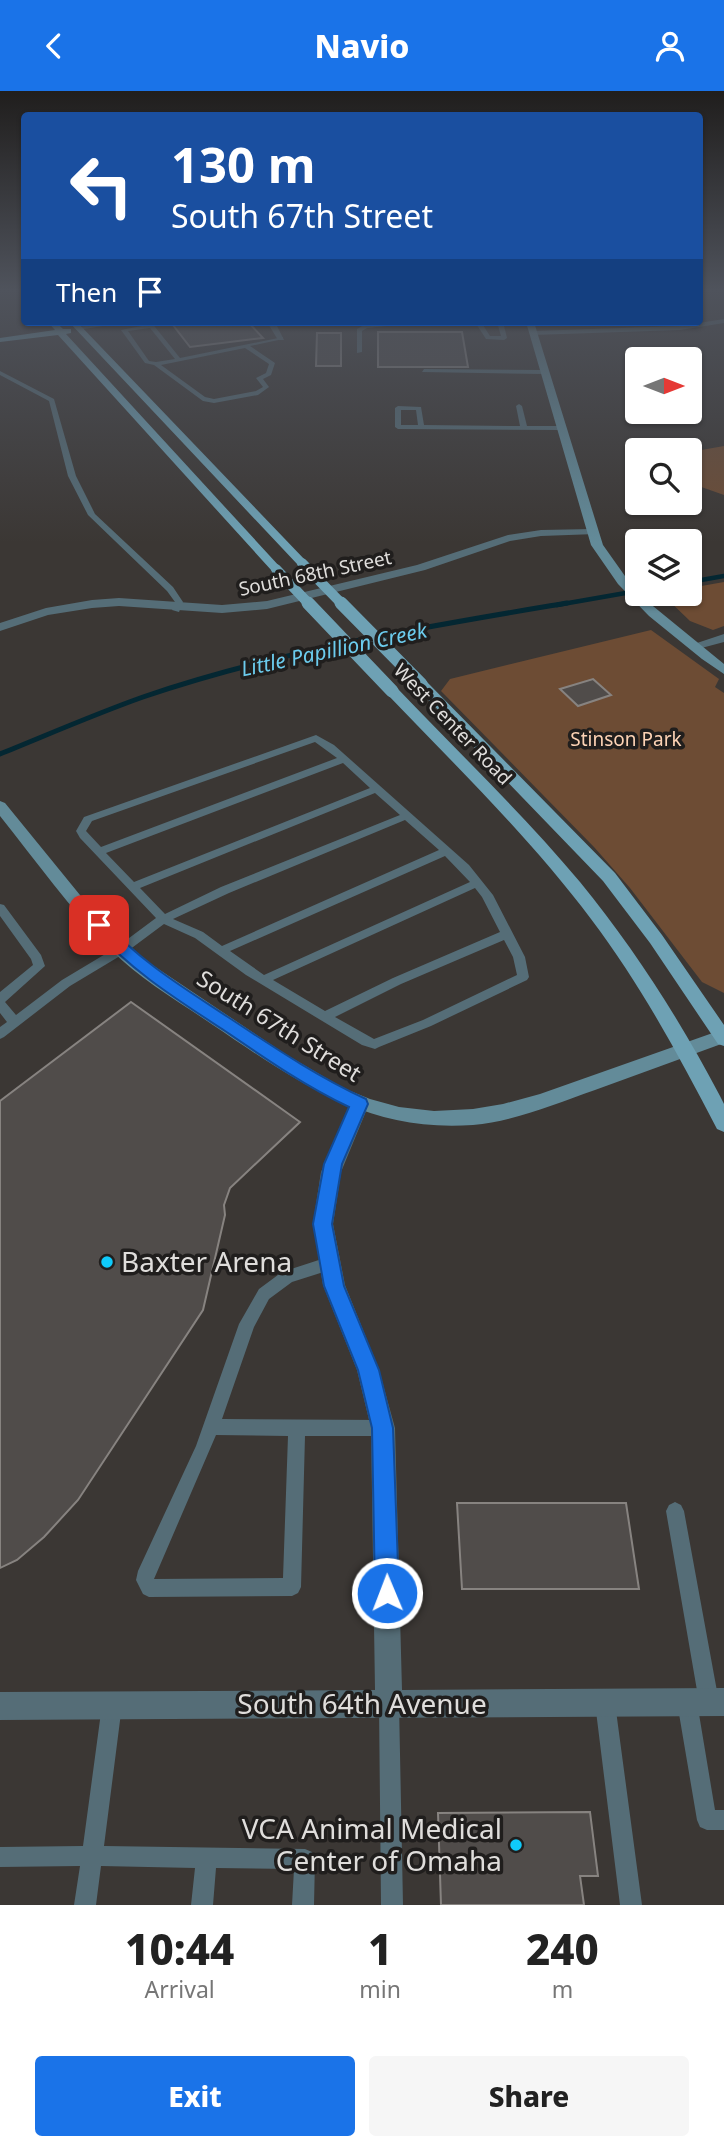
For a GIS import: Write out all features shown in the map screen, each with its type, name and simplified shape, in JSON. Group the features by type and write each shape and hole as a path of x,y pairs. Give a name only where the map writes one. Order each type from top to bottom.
{"main road":[{"name":"West Center Road","path":"98,374 276,569 570,882 642,978 687,1049 724,1124"},
{"name":"West Center Road","path":"121,374 302,563 571,836 608,877 663,948 723,1037"},
{"path":"545,374 592,532 608,563 636,596 664,622 724,670"},
{"name":"South 67th Street","path":"0,806 121,950 159,979 318,1085 359,1104 425,1118 484,1116 527,1106 723,1037"}],"street":[{"name":"South 68th Street","path":"0,627 46,612 92,604 119,602 177,608 230,609 267,605 421,568 508,538 541,533 592,532"},
{"path":"694,646 724,638"},
{"path":"359,1104 338,1152 326,1194 323,1224 328,1264 340,1307 368,1370 383,1428 389,1703"},
{"name":"South 64th Avenue","path":"0,1706 706,1702"}],"lane":[{"path":"1,374 52,400 58,414 59,432 72,476 93,515 170,589 179,602 177,608"},
{"path":"169,374 203,399 214,401 258,393 266,387 259,378 269,374"},
{"path":"519,406 524,428"},
{"path":"421,428 561,428"},
{"path":"306,740 322,740 344,758 447,851 477,883 487,895 524,971 523,977 381,1043 366,1042 263,980 199,935 163,919 81,831 88,820 112,810 306,740"},
{"path":"99,852 344,758"},
{"path":"131,887 378,788"},
{"path":"0,1034 66,983 121,950 163,919 225,890 408,815"},
{"path":"220,951 447,851"},
{"path":"263,980 477,883"},
{"path":"0,908 37,958 39,966 0,999"},
{"path":"325,1017 397,981 507,934"},
{"path":"0,1005 15,1022"},
{"path":"297,1428 292,1587 149,1588 145,1580 147,1571 212,1427 247,1324 264,1294 288,1277 328,1264"},
{"path":"212,1427 383,1428"},
{"path":"675,1511 706,1702 708,1820 724,1820"},
{"path":"389,1703 392,1905"},
{"path":"605,1703 631,1905"},
{"path":"85,1905 112,1705"},
{"path":"0,1857 305,1859 303,1905"},
{"path":"202,1905 206,1858"}],"green space":[{"path":"724,446 724,495 702,487 702,450"},
{"path":"724,582 724,626 713,630 690,621 674,606 702,606 702,586"},
{"name":"Stinson Park","path":"651,630 719,679 715,687 724,693 724,993 702,982 630,888 594,847 441,691 450,679"}],"building":[{"path":"593,679 611,695 578,706 560,689"},
{"name":"Baxter Arena","path":"131,1002 300,1122 230,1188 224,1205 225,1215 203,1310 78,1500 44,1537 17,1560 0,1568 0,1101"},
{"path":"457,1503 626,1503 639,1589 462,1589"},
{"name":"VCA Animal Medical Center of Omaha","path":"590,1812 598,1876 580,1876 584,1905 441,1905 438,1813"}],"waterway":[{"name":"Little Papillion Creek","path":"702,580 724,576"},
{"name":"Little Papillion Creek","path":"557,605 625,593"},
{"name":"Little Papillion Creek","path":"0,754 143,697 247,666 353,641 567,603"}],"place":[{"name":"Baxter Arena","path":"107,1262"},
{"name":"VCA Animal Medical Center of Omaha","path":"516,1845"}],"route":[{"path":"99,925 121,950 159,979 318,1085 359,1104 329,1176 323,1224 330,1272 340,1307 368,1370 383,1428 387,1593"}]}
